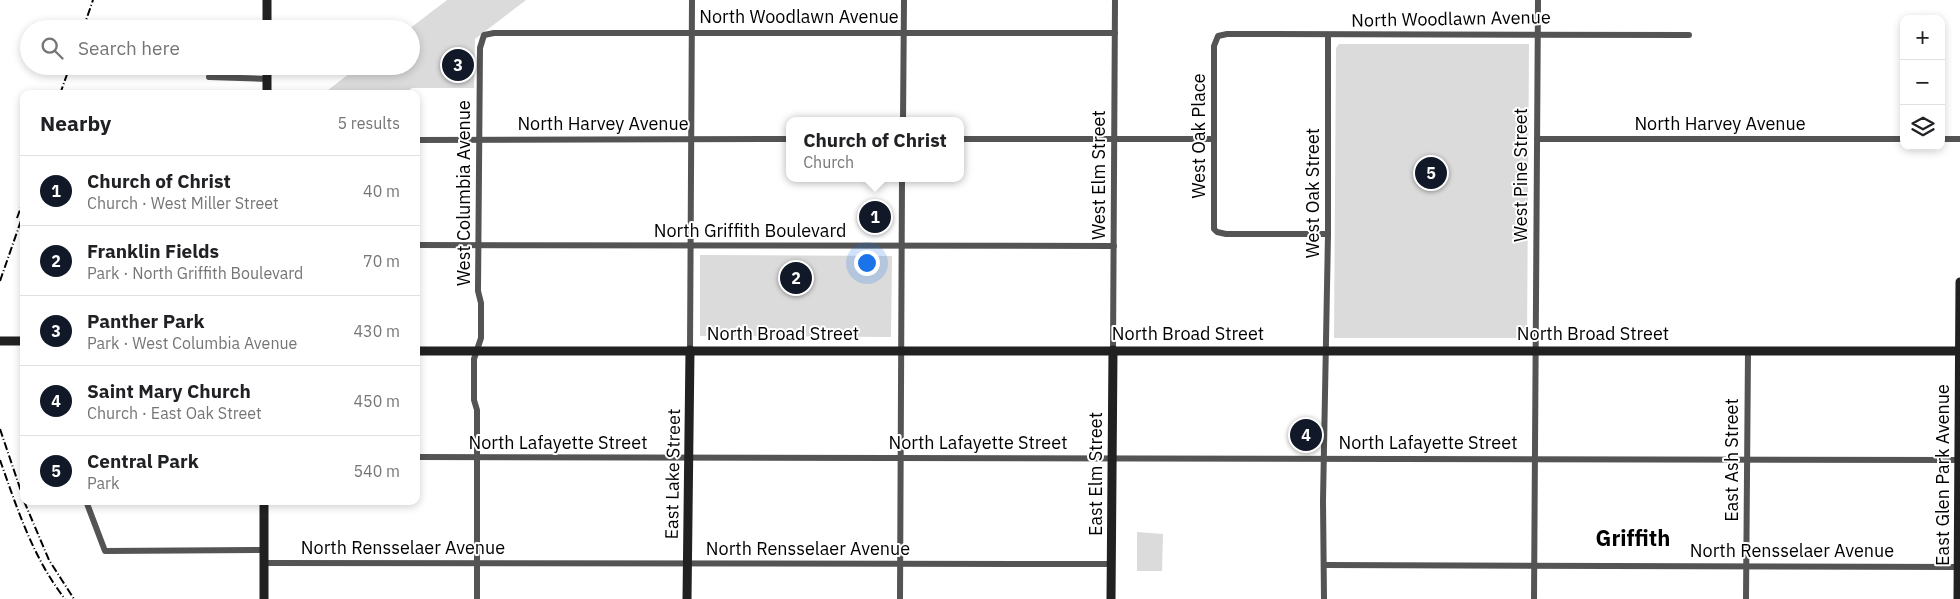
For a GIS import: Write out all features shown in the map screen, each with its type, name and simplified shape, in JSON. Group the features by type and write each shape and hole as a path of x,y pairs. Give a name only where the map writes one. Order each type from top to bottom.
{"street":[{"path":"267,20 268,0"},
{"path":"690,350 692,0"},
{"path":"903,117 904,0"},
{"name":"West Elm Street","path":"1113,350 1115,0"},
{"name":"West Pine Street","path":"1534,599 1538,0"},
{"name":"North Woodlawn Avenue","path":"484,35 494,33 692,32 1115,33"},
{"name":"North Woodlawn Avenue","path":"1215,39 1227,34 1328,36 1689,35"},
{"name":"West Columbia Avenue","path":"477,599 477,458 474,359 481,338 478,246 480,48 484,35"},
{"name":"West Oak Street","path":"1324,599 1328,36"},
{"name":"West Oak Place","path":"1215,39 1213,223 1217,232 1328,234"},
{"path":"267,75 267,90"},
{"path":"209,77 267,79"},
{"name":"North Harvey Avenue","path":"420,140 786,139"},
{"path":"964,139 1214,139"},
{"name":"North Harvey Avenue","path":"1537,139 1900,140"},
{"path":"1945,140 1960,140"},
{"path":"900,599 902,182"},
{"name":"North Griffith Boulevard","path":"420,245 1114,246"},
{"name":"East Glen Park Avenue","path":"1958,599 1960,282"},
{"path":"0,341 20,341"},
{"name":"East Lake Street","path":"687,599 690,350"},
{"name":"East Elm Street","path":"1112,599 1113,350"},
{"name":"North Broad Street","path":"420,351 1325,350 1960,352"},
{"name":"East Ash Street","path":"1746,599 1748,351"},
{"name":"North Lafayette Street","path":"420,457 1747,458 1960,460"},
{"path":"87,505 104,551 264,550"},
{"path":"264,505 264,599"},
{"name":"North Rensselaer Avenue","path":"264,563 1112,564"},
{"name":"North Rensselaer Avenue","path":"1324,565 1959,567"}],"shaded area":[{"path":"447,0 526,0 475,39 474,88 328,90 347,75 420,75 420,21"},
{"path":"1339,44 1529,44 1527,338 1334,338 1336,48"},
{"path":"700,255 892,256 891,337 700,336"},
{"path":"1137,532 1163,534 1162,571 1137,571"}],"railway":[{"path":"86,20 93,0"},
{"path":"61,90 67,75"},
{"path":"17,218 20,210"},
{"path":"0,281 20,224"},
{"path":"0,429 20,488"},
{"path":"0,460 35,550 65,599"},
{"path":"26,505 49,560 74,599"}],"place":[{"name":"Panther Park","path":"458,65"},
{"name":"Central Park","path":"1431,173"},
{"name":"Church of Christ","path":"875,217"},
{"name":"Franklin Fields","path":"796,278"},
{"name":"Saint Mary Church","path":"1306,435"}],"district":[{"name":"Griffith","path":"1633,538"}]}
